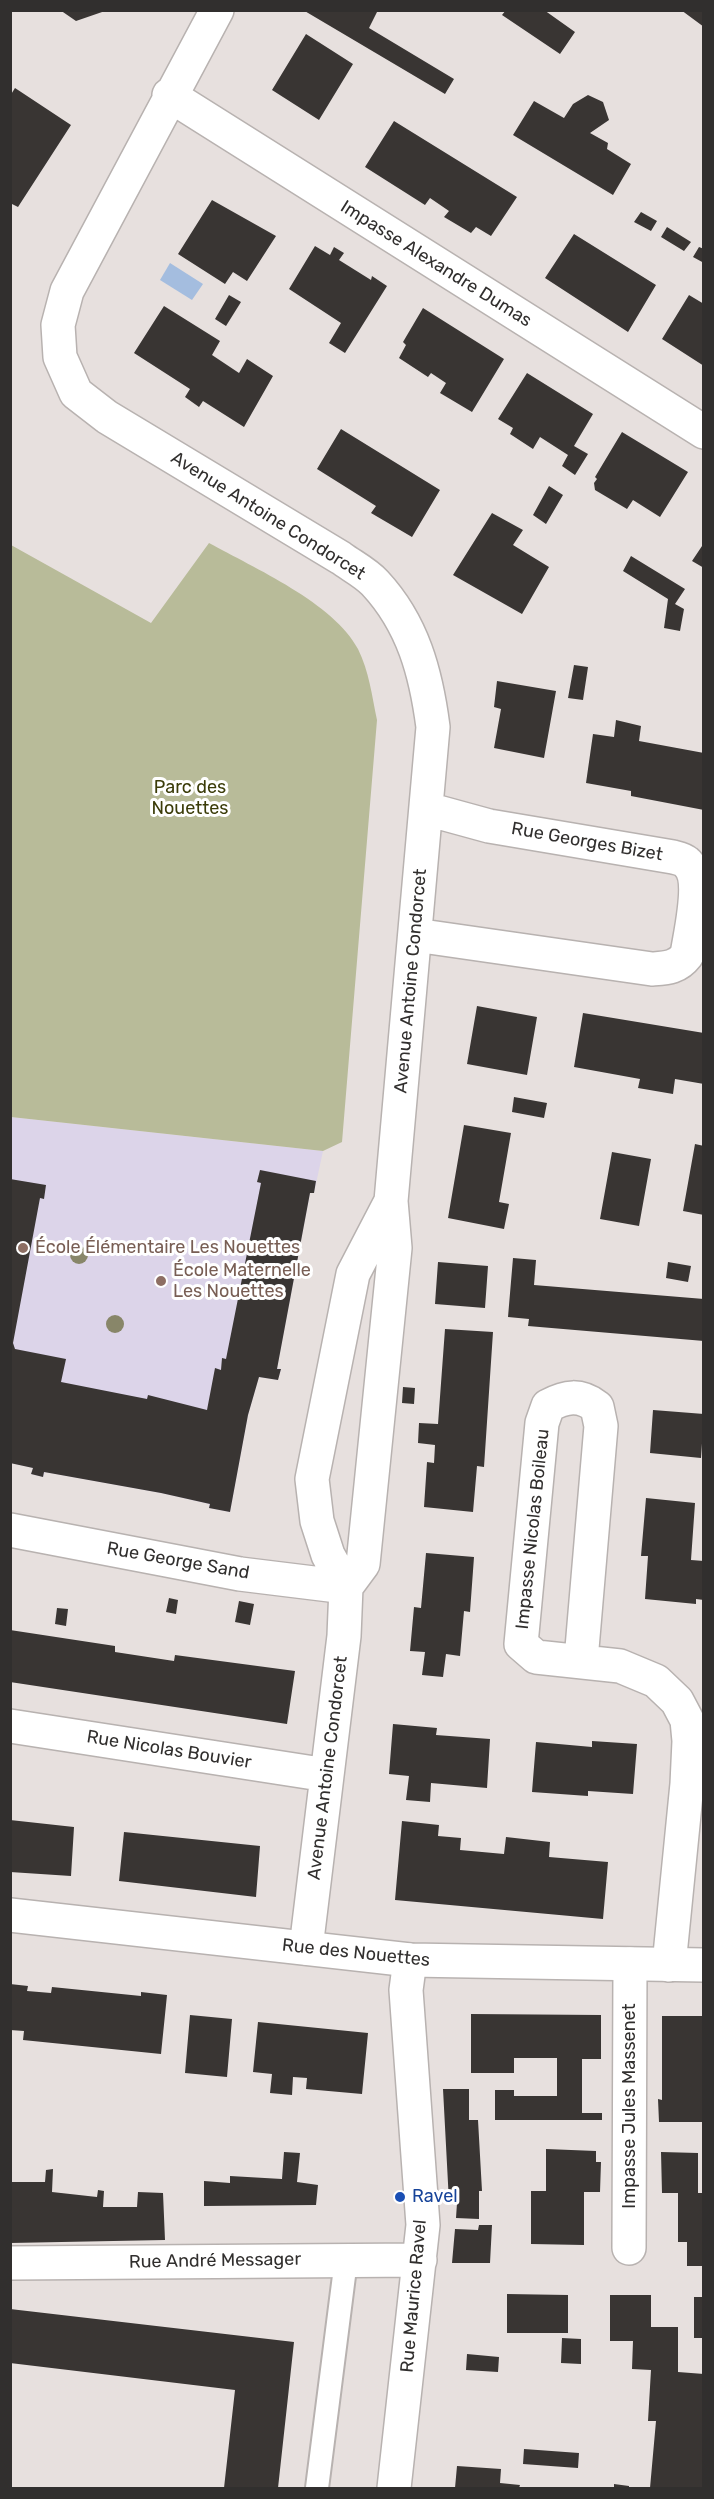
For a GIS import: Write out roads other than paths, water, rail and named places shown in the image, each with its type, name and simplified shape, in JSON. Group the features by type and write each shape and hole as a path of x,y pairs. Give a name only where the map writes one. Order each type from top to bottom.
{"street":[{"name":"Avenue Antoine Condorcet","path":"217,10 169,95 67,291 58,325 60,357 76,393 107,417 341,558 374,581 416,646 428,684 433,727 391,1201 395,1248 363,1564 346,1587"},
{"name":"Impasse Alexandre Dumas","path":"169,95 704,432"},
{"name":"Rue Georges Bizet","path":"415,935 652,969 670,968 680,963 687,955 697,923 695,878 685,861 489,826 427,809"},
{"name":"Avenue Antoine Condorcet","path":"306,1948 344,1636 346,1587 328,1555 317,1521 312,1479 353,1274 391,1201"},
{"name":"Impasse Nicolas Boileau","path":"580,1660 601,1426 597,1407 585,1398 563,1398 548,1406 542,1424 521,1644 536,1657 620,1666 656,1682 677,1701 687,1720 689,1741 687,1784 669,1965"},
{"name":"Rue George Sand","path":"10,1530 240,1574 346,1587"},
{"name":"Rue Nicolas Bouvier","path":"10,1726 327,1774"},
{"name":"Rue des Nouettes","path":"10,1915 410,1960 704,1965"},
{"name":"Rue Maurice Ravel","path":"394,2488 423,2225 406,1990 410,1960"},
{"name":"Impasse Jules Massenet","path":"629,2248 630,1964"},
{"name":"Rue André Messager","path":"10,2263 420,2260"}],"lane":[{"path":"317,2488 346,2260"}],"water":[{"path":"170,263 203,284 192,300 160,280"}],"place":[{"name":"École Élémentaire Les Nouettes","path":"23,1248"},
{"name":"École Maternelle Les Nouettes","path":"161,1281"},
{"name":"Ravel","path":"400,2197"}],"park label":[{"name":"Parc des Nouettes","path":"190,798"}]}
